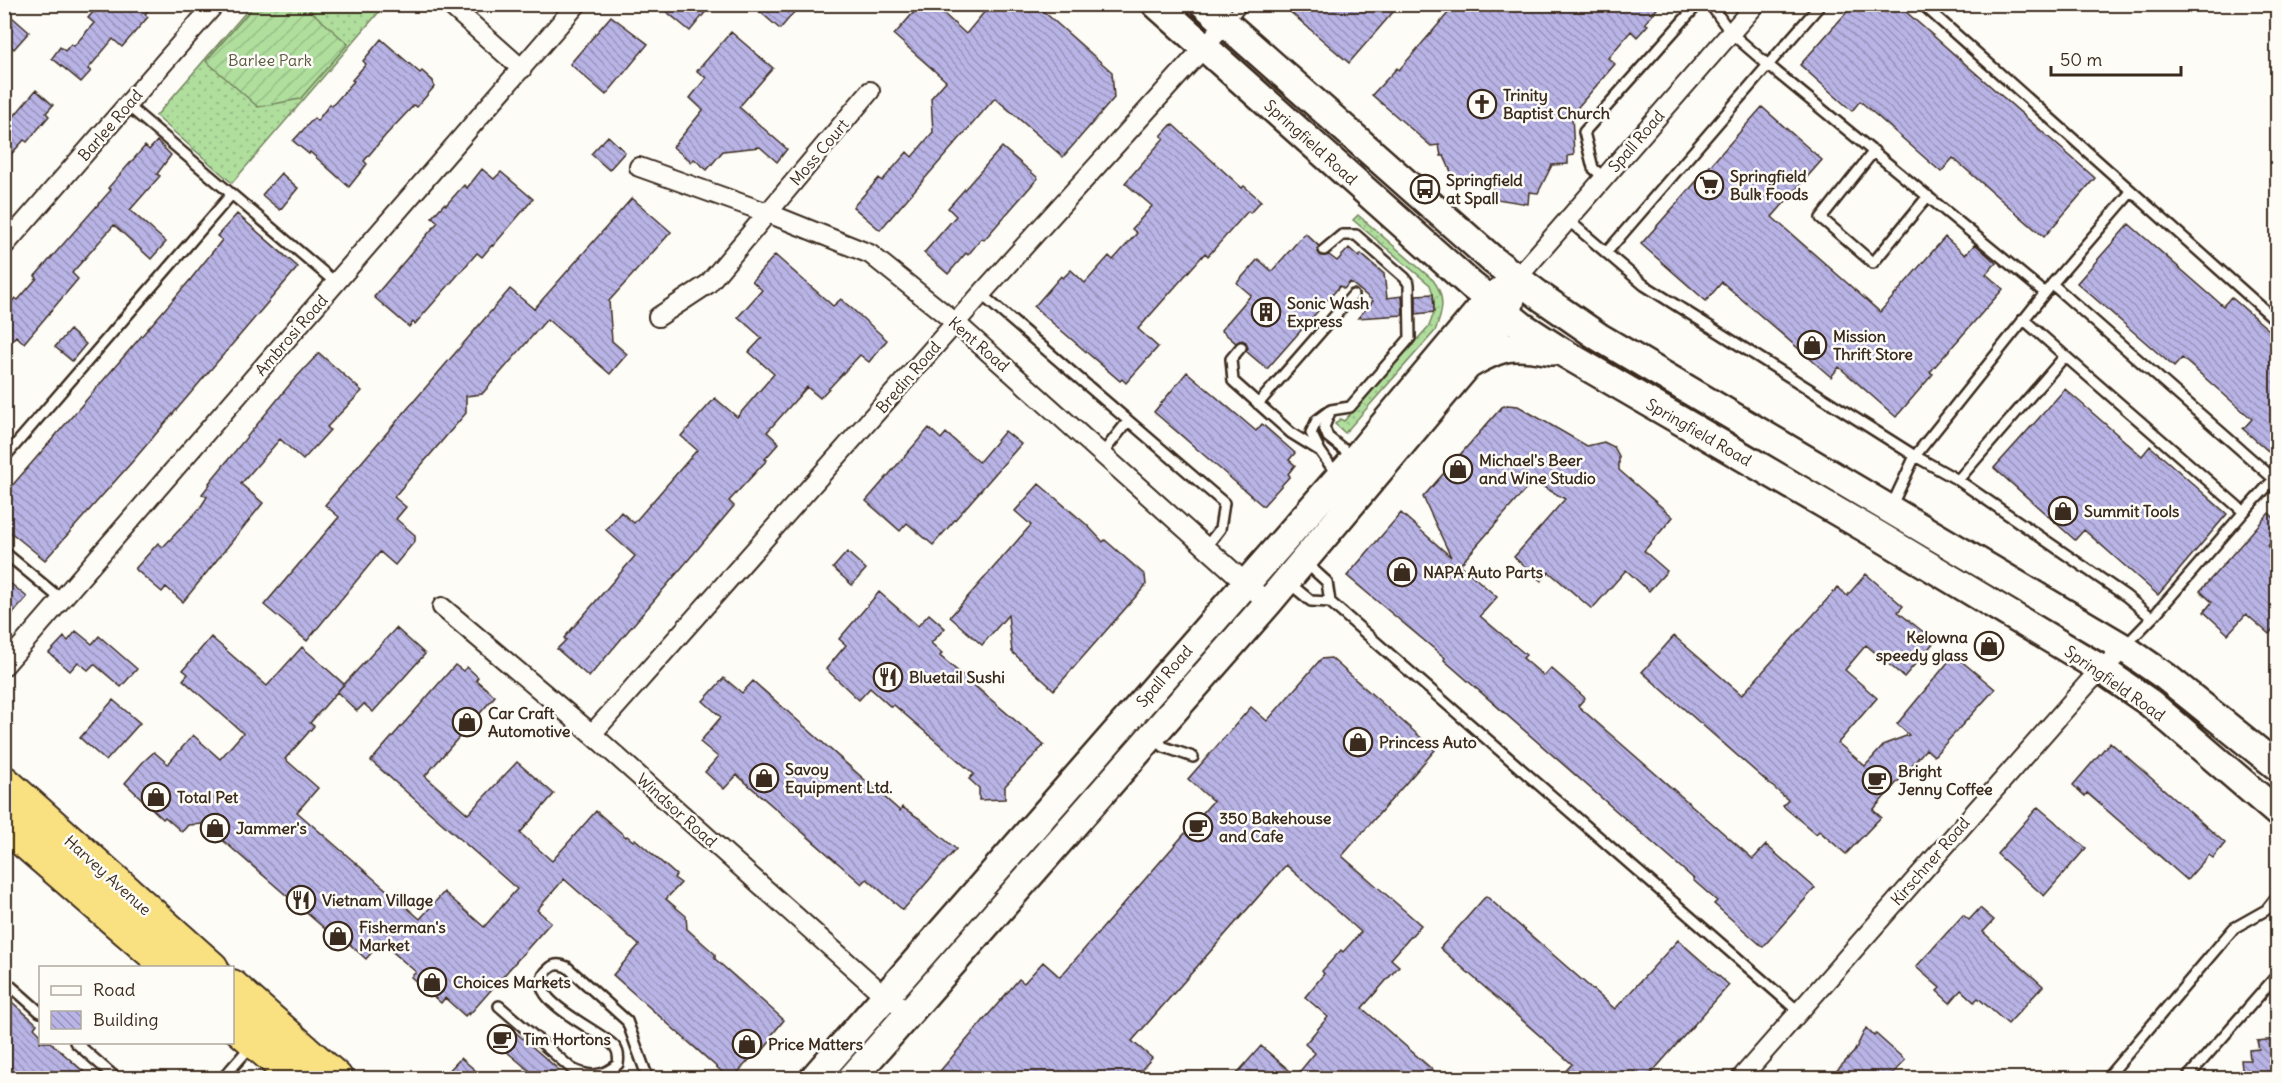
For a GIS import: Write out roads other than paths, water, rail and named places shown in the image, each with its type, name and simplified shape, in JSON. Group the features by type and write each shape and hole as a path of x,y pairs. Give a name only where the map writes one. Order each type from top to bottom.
{"highway":[{"name":"Harvey Avenue","path":"4,782 210,966"},
{"name":"Harvey Avenue","path":"4,824 168,966"},
{"path":"234,988 336,1078"},
{"path":"244,1032 296,1078"}],"main road":[{"name":"Springfield Road","path":"1156,4 1498,308 1562,352 2124,648 2166,677 2277,767"},
{"name":"Springfield Road","path":"1204,4 1234,14 1493,260 1599,337 1883,521 2150,703 2277,813"},
{"name":"Spall Road","path":"852,1078 1268,603 1467,366 1517,278"},
{"name":"Spall Road","path":"814,1078 1347,468 1498,308"},
{"path":"1467,366 1484,355 1510,346 1519,345 1562,352"}],"street":[{"name":"Barlee Road","path":"4,246 215,4"},
{"path":"449,4 522,69"},
{"name":"Ambrosi Road","path":"4,666 577,4"},
{"name":"Spall Road","path":"1517,278 1756,4"},
{"name":"Bredin Road","path":"592,735 981,294 1234,14"},
{"name":"Moss Court","path":"658,317 708,284 870,91"},
{"name":"Kent Road","path":"639,167 768,213 870,254 956,323 1268,603"},
{"name":"Windsor Road","path":"442,607 592,735 886,997 911,1012"},
{"name":"Kirschner Road","path":"1741,1078 2101,669 2124,648"}],"lane":[{"path":"1604,178 1593,168 1584,132 1698,4"},
{"path":"1710,4 1731,33 1768,65 2045,293"},
{"path":"1606,252 1821,4"},
{"path":"1922,4 2277,322"},
{"path":"127,105 336,284"},
{"path":"1874,151 1821,218 1873,262 1928,195"},
{"path":"1883,521 1915,456 2023,319 2131,192"},
{"path":"4,458 231,195"},
{"path":"1568,220 1644,285 1915,456 1958,480 2126,596 2152,618"},
{"path":"1320,451 1311,433 1317,420 1331,410 1350,407 1410,338 1410,292 1405,278 1356,236 1342,235 1324,250"},
{"path":"2052,284 2276,477 2124,648"},
{"path":"981,294 1224,503 1220,529 1206,547"},
{"path":"1258,404 1353,295"},
{"path":"2023,319 2244,512"},
{"path":"1241,347 1231,359 1233,381 1291,433 1347,468"},
{"path":"1958,480 2065,356"},
{"path":"1331,410 1324,427 1347,468"},
{"path":"1102,454 1128,421"},
{"path":"4,552 62,600"},
{"path":"1295,571 1311,601 1330,602 1798,1011"},
{"path":"1295,571 1327,582 1330,602"},
{"path":"1152,736 1164,747 1193,757"},
{"path":"2107,1078 2234,928 2266,910 2277,895"},
{"path":"498,1006 572,1069 583,1076 603,1075 618,1064 619,1055 615,1047 598,1032 553,1004 544,995 540,986 541,977 550,967 558,964 567,967 627,1021 646,1073"},
{"path":"2187,1078 2277,974"},
{"path":"4,980 39,1011"},
{"path":"223,1078 244,1032"},
{"path":"77,1044 116,1078"}],"place":[{"name":"Trinity Baptist Church","path":"1482,104"},
{"name":"Springfield Bulk Foods","path":"1709,185"},
{"name":"Springfield at Spall","path":"1425,189"},
{"name":"Sonic Wash Express","path":"1266,312"},
{"name":"Mission Thrift Store","path":"1812,345"},
{"name":"Michael's Beer and Wine Studio","path":"1458,469"},
{"name":"Summit Tools","path":"2063,511"},
{"name":"NAPA Auto Parts","path":"1402,572"},
{"name":"Kelowna speedy glass","path":"1989,646"},
{"name":"Bluetail Sushi","path":"888,677"},
{"name":"Car Craft Automotive","path":"467,722"},
{"name":"Princess Auto","path":"1358,742"},
{"name":"Savoy Equipment Ltd.","path":"764,778"},
{"name":"Bright Jenny Coffee","path":"1877,780"},
{"name":"Total Pet","path":"156,797"},
{"name":"350 Bakehouse and Cafe","path":"1198,827"},
{"name":"Jammer's","path":"215,828"},
{"name":"Vietnam Village","path":"301,900"},
{"name":"Fisherman's Market","path":"338,936"},
{"name":"Choices Markets","path":"432,982"},
{"name":"Tim Hortons","path":"502,1039"},
{"name":"Price Matters","path":"747,1044"}],"park label":[{"name":"Barlee Park","path":"270,60"}]}
